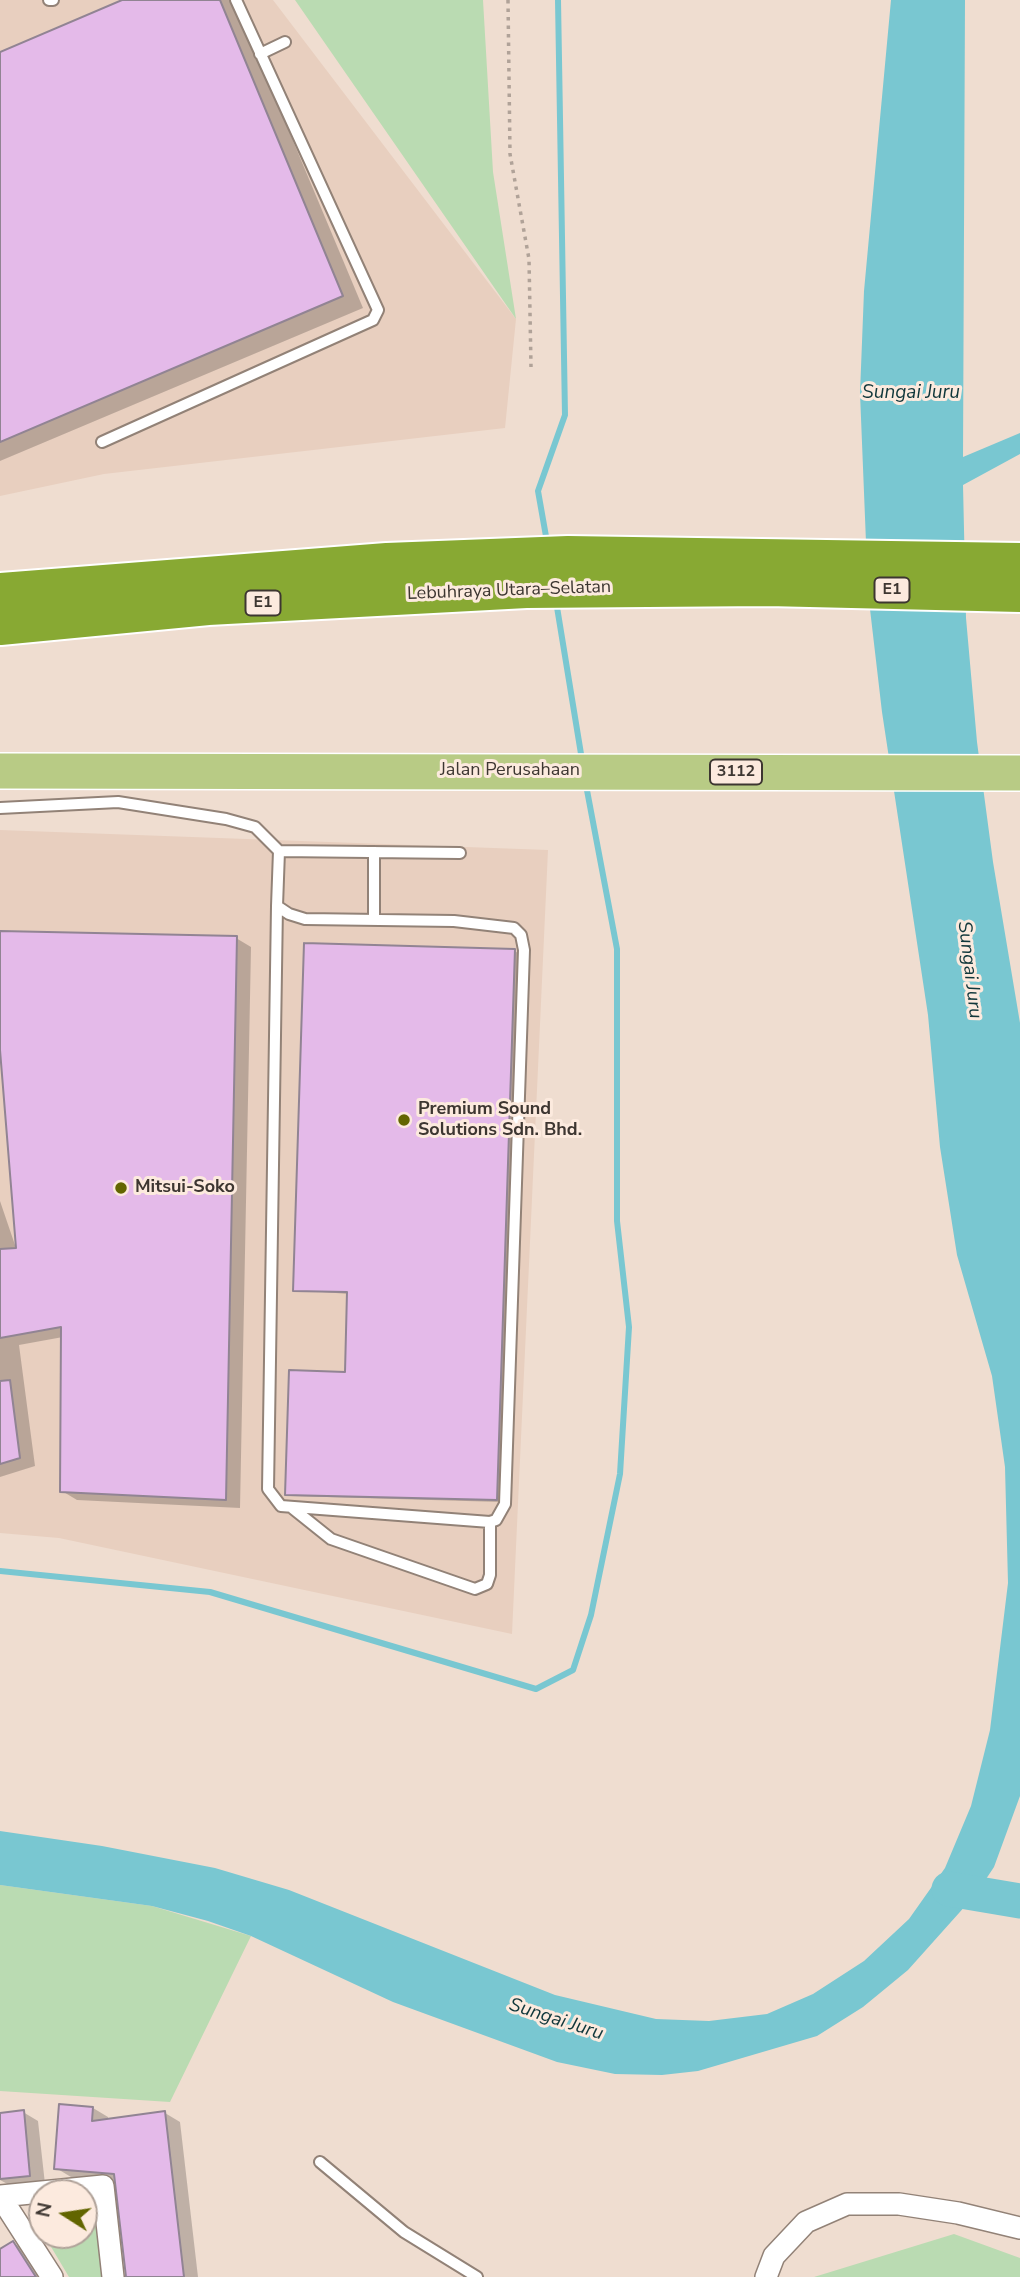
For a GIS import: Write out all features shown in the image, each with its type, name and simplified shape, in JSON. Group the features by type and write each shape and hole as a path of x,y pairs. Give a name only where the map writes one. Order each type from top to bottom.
{"highway":[{"name":"Lebuhraya Utara–Selatan","path":"0,592 374,563 526,573"},
{"name":"Lebuhraya Utara–Selatan","path":"0,626 526,573 768,572 1017,577"}],"main road":[{"name":"Jalan Perusahaan","path":"0,771 1020,773"}],"street":[{"path":"51,2277 0,2196 103,2186 113,2277"},
{"path":"766,2277 774,2256 806,2222 847,2204 898,2204 958,2213 1020,2228"}],"lane":[{"path":"102,442 373,320 378,310 236,0"},
{"path":"260,54 285,42"},
{"path":"0,808 118,803 255,827 279,850 460,853"},
{"path":"277,906 305,919 374,918 514,928 521,935 524,950 505,1504 496,1520 489,1522 282,1506 268,1489 277,906 279,850"},
{"path":"374,852 374,918"},
{"path":"291,1507 331,1539 475,1589 487,1584 490,1575 489,1522"},
{"path":"320,2162 404,2232 477,2277"}],"path":[{"path":"508,0 510,154 529,259 531,367"}],"shaded area":[{"path":"0,0 273,0 516,319 505,428 104,474 0,496"},
{"path":"0,830 548,850 512,1634 59,1538 0,1533"}],"green space":[{"path":"295,0 483,0 493,172 516,319"},
{"path":"0,1885 152,1906 251,1936 170,2102 0,2091"},
{"path":"98,2204 105,2277 69,2277 52,2249 98,2249"},
{"path":"954,2234 1020,2258 1020,2277 814,2277"}],"water":[{"name":"Sungai Juru","path":"891,0 965,0 963,457 1020,433 1020,454 963,485 966,618 977,742 993,862 1020,1023 1020,1796 994,1867 976,1894 908,1970 863,2007 817,2036 698,2071 662,2075 615,2074 557,2062 393,2002 251,1936 208,1921 152,1906 0,1885 0,1831 102,1846 215,1868 289,1890 555,1995 656,2019 709,2021 767,2014 813,1994 864,1961 909,1919 945,1868 971,1806 990,1730 1008,1583 1005,1467 992,1376 957,1255 940,1147 928,1015 882,712 868,592 860,393 864,291"}],"building":[{"path":"122,0 220,0 343,296 0,442 0,52"},
{"name":"Mitsui-Soko","path":"0,931 237,936 226,1500 60,1492 61,1327 0,1338 0,1249 16,1248 0,1050"},
{"name":"Premium Sound Solutions Sdn. Bhd.","path":"304,943 515,949 497,1500 285,1495 289,1370 345,1372 347,1292 293,1291"},
{"path":"10,1380 20,1458 0,1464 0,1381"},
{"path":"59,2104 93,2107 92,2121 165,2111 184,2277 126,2277 114,2174 54,2169"},
{"path":"24,2110 30,2176 0,2179 0,2113"},
{"path":"13,2241 36,2277 0,2277 0,2249"}],"waterway":[{"path":"547,542 538,491 565,415 558,0"},
{"path":"556,601 582,760"},
{"path":"0,1571 210,1592 536,1689 573,1670 591,1615 620,1474 629,1327 617,1221 617,949 586,785"},
{"path":"949,1889 1020,1901"}],"place":[{"name":"Premium Sound Solutions Sdn. Bhd.","path":"404,1120"},
{"name":"Mitsui-Soko","path":"121,1188"}]}
